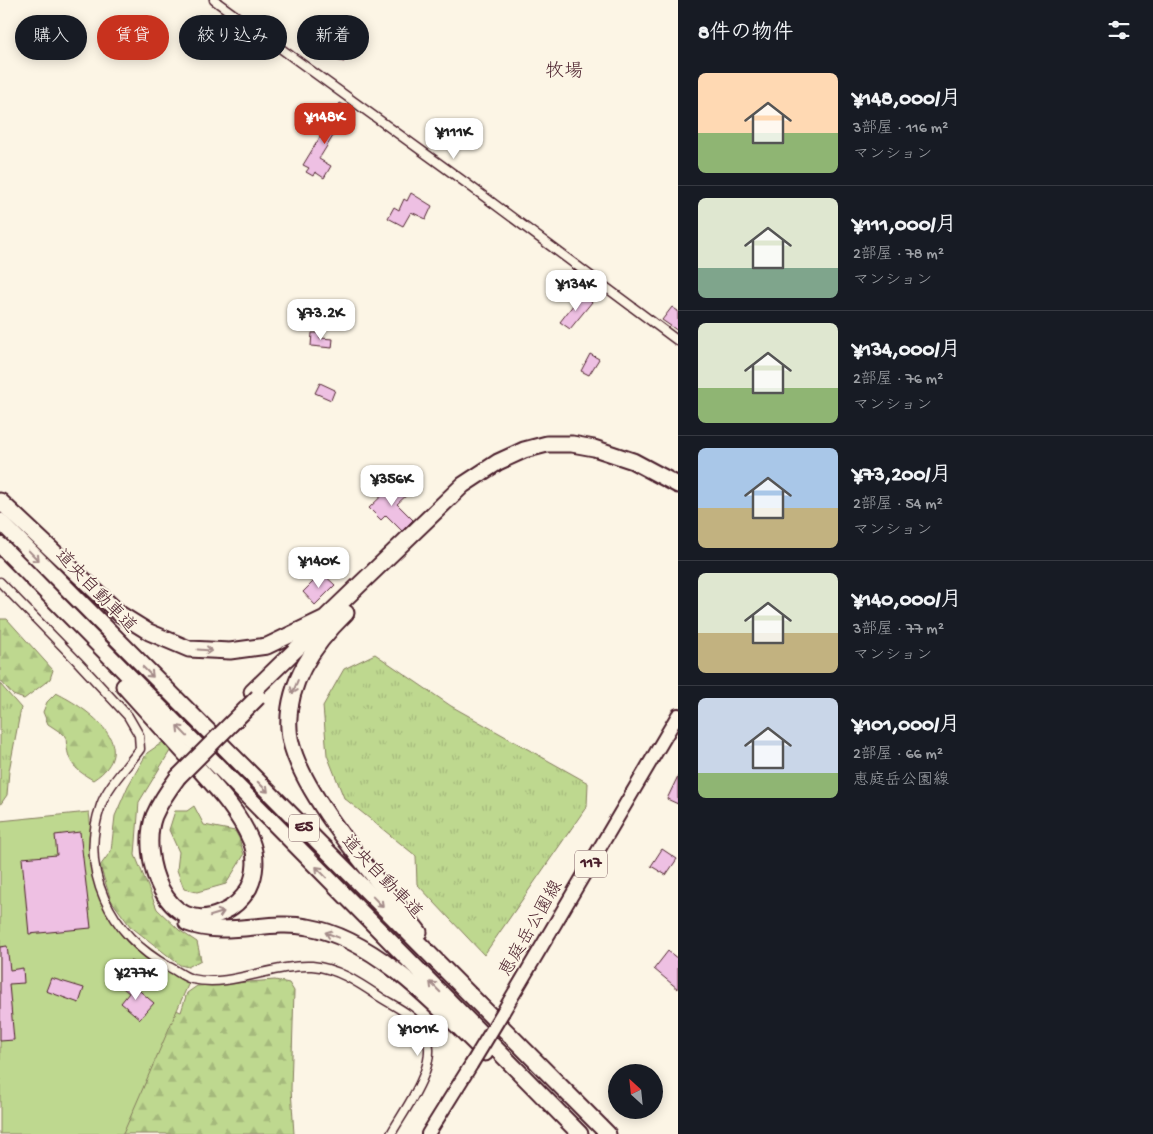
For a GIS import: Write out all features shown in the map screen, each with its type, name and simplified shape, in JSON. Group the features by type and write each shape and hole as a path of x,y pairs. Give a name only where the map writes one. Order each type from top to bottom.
{"highway":[{"path":"568,1134 438,1008 376,955 334,935 308,926 276,925 218,929 197,927 181,921 166,909 157,898 145,872 140,840 149,807 176,774 463,485 474,480 498,462 524,450 547,444 572,444 614,453 678,485"},
{"path":"0,501 120,614 149,632 189,649 230,651 267,646 328,622"},
{"name":"道央自動車道","path":"0,521 608,1134"},
{"name":"道央自動車道","path":"0,546 580,1134"},
{"path":"0,551 229,802 239,818 254,850 252,881 245,895 236,905 216,916 190,915 171,903 159,885 151,863 149,846 154,816 176,774"},
{"path":"328,622 292,692 289,731 293,750 310,786 337,828 464,990"}],"main road":[{"name":"恵庭岳公園線","path":"428,1134 503,1012 678,715"}],"street":[{"path":"214,0 474,189 678,341"},
{"path":"0,582 78,661 128,716 139,735 140,749 105,796 95,828 93,853 96,877 117,924 150,957 191,978 213,981 242,978 292,967 313,966 337,972 356,981 411,1017 423,1028 430,1044 429,1057 426,1070 391,1134"}],"green space":[{"path":"0,619 7,619 53,670 50,679 24,699 13,695 0,680"},
{"path":"375,654 451,706 588,783 587,806 484,955 417,884 416,856 344,798 327,755 323,706 344,669"},
{"path":"0,684 21,708 9,771 7,795 0,805"},
{"path":"56,693 83,709 95,719 106,730 112,743 113,755 107,768 93,780 80,772 72,763 69,758 66,736 48,724 43,712 47,702"},
{"path":"163,742 170,751 139,802 135,855 157,909 179,930 197,942 201,960 188,967 180,965 130,926 111,900 100,866 111,851 115,816 128,786 147,753"},
{"path":"194,806 204,825 235,831 244,855 226,884 197,892 184,889 177,870 179,852 169,830 175,811 187,811"},
{"path":"89,812 96,877 117,924 191,978 123,1134 0,1134 0,821"},
{"path":"275,980 289,983 294,991 291,1089 294,1134 40,1134 159,1003 181,1012 187,993 197,986"}],"building":[{"path":"340,103 348,107 344,118 319,159 331,166 324,178 315,172 313,176 306,172 309,168 303,165 320,137 322,138"},
{"path":"411,193 432,206 426,219 411,212 403,226 388,218 394,207 399,210 404,199 407,201"},
{"path":"581,295 592,302 570,329 560,322"},
{"path":"672,307 678,311 678,331 662,320"},
{"path":"312,333 320,333 320,338 333,339 332,348 311,346"},
{"path":"590,354 599,359 589,375 581,371"},
{"path":"320,383 335,390 331,400 315,393"},
{"path":"396,482 408,494 397,504 413,520 402,531 386,515 381,520 369,508"},
{"path":"322,573 335,585 315,605 303,592"},
{"path":"678,776 678,804 667,799"},
{"path":"80,832 91,928 29,934 22,858 57,855 55,835"},
{"path":"662,849 677,859 666,875 651,866"},
{"path":"7,946 10,970 23,968 24,983 9,984 14,1040 0,1041 0,947"},
{"path":"668,951 678,959 678,989 654,969"},
{"path":"130,961 157,971 153,980 127,970"},
{"path":"51,978 84,988 79,1003 46,991"},
{"path":"129,982 154,1003 140,1019 121,1003 129,993 123,988"}],"district":[{"name":"牧場","path":"564,72"}]}
